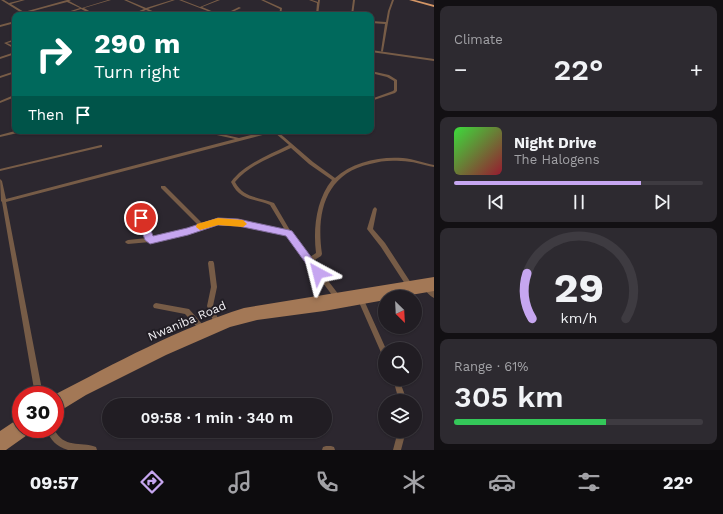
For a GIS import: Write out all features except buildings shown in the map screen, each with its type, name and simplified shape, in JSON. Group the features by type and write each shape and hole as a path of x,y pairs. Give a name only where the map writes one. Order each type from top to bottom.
{"highway":[{"path":"411,0 434,5"},
{"path":"416,0 434,5"}],"main road":[{"name":"Nwaniba Road","path":"64,395 168,341 216,321 244,312 434,281"},
{"path":"64,404 83,392 163,352 228,323 257,316 360,300 430,287"},
{"path":"0,438 12,429"},
{"path":"0,448 14,438"}],"street":[{"path":"9,4 24,0"},
{"path":"28,12 67,0 89,12"},
{"path":"69,12 110,0"},
{"path":"127,1 133,0"},
{"path":"138,12 174,0"},
{"path":"180,0 213,12"},
{"path":"210,0 214,2"},
{"path":"201,7 219,0"},
{"path":"262,0 278,7 280,12"},
{"path":"310,0 319,1 317,12"},
{"path":"352,12 354,0"},
{"path":"382,51 393,0"},
{"path":"2,1 23,12"},
{"path":"127,1 153,12"},
{"path":"231,12 240,8"},
{"path":"374,22 387,24"},
{"path":"0,26 12,23"},
{"path":"0,41 12,37"},
{"path":"12,41 5,43 12,46"},
{"path":"374,50 434,59"},
{"path":"374,50 434,59"},
{"path":"0,58 12,54"},
{"path":"0,77 12,73"},
{"path":"374,73 388,76 396,81 396,90 374,99"},
{"path":"0,102 12,97"},
{"path":"0,136 12,133"},
{"path":"217,134 239,139"},
{"path":"3,200 260,134"},
{"path":"278,134 311,163 335,180"},
{"path":"0,170 102,146"},
{"path":"291,146 238,176 233,182 236,191 243,195 272,204 289,233 337,297"},
{"path":"309,261 319,254 319,219 322,205 335,180 349,169 376,162 400,159 434,166"},
{"path":"0,182 37,386"},
{"path":"163,187 202,226"},
{"path":"375,209 370,229 383,245 408,285"},
{"path":"141,218 150,240"},
{"path":"128,242 150,240 188,232 218,221 228,221 289,233"},
{"path":"211,263 214,287 210,306 216,321"},
{"path":"430,287 434,295"},
{"path":"360,300 379,342"},
{"path":"156,306 187,311 202,327"},
{"path":"56,438 66,447 93,450"},
{"path":"398,449 400,438"}],"slow traffic":[{"path":"200,227 218,221 243,224"}],"route":[{"path":"141,218 150,240 188,232 218,221 228,221 289,233 295,244 318,273"}]}
